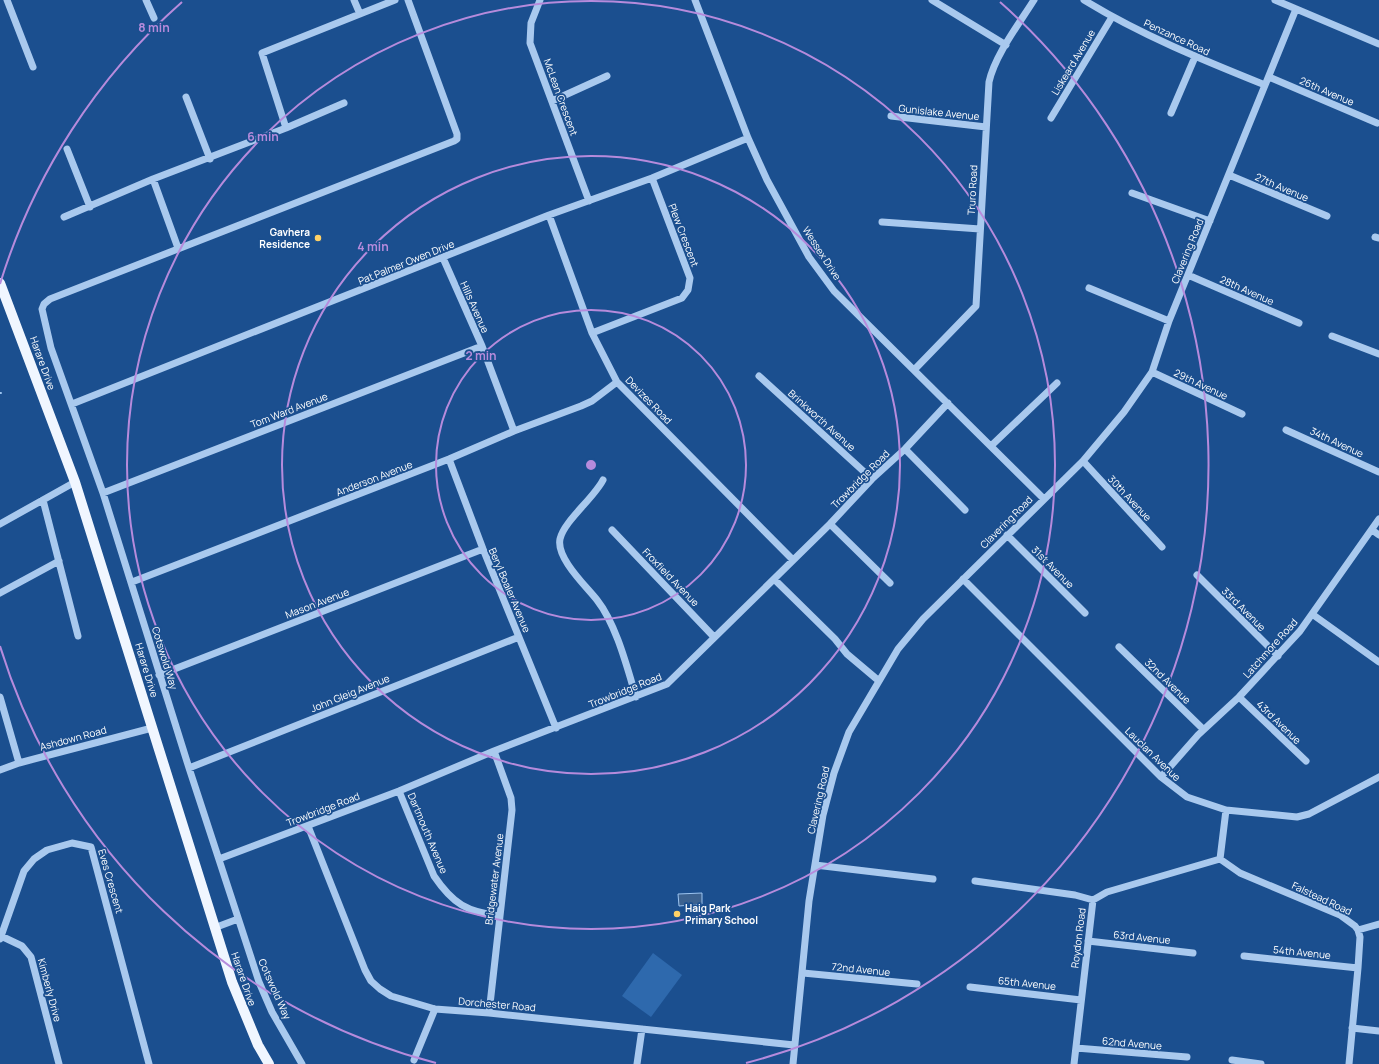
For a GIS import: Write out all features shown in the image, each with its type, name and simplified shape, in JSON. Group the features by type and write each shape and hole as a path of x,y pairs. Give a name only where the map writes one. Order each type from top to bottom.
{"main road":[{"name":"Harare Drive","path":"0,283 75,482 214,928 243,1013 269,1064"}],"street":[{"path":"7,0 32,67"},
{"path":"146,0 154,18"},
{"path":"354,0 360,14"},
{"path":"286,128 262,53 395,0"},
{"path":"153,179 178,248 454,141 457,134 408,0"},
{"name":"McLean Crescent","path":"540,0 531,23 530,43 589,201"},
{"name":"Wessex Drive","path":"695,0 748,138 779,204 822,276 834,291 915,369 1044,498"},
{"path":"932,0 1006,45"},
{"name":"Truro Road","path":"915,369 976,306 986,127 991,75 1006,45 1034,0"},
{"name":"Penzance Road","path":"1084,0 1112,17 1195,57 1265,85"},
{"path":"1275,0 1379,44"},
{"name":"Clavering Road","path":"793,1064 815,865 823,814 834,772 849,732 898,649 923,619 1083,461 1124,412 1152,372 1169,321 1296,9"},
{"name":"Liskeard Avenue","path":"1051,118 1112,17"},
{"path":"1171,113 1195,57"},
{"path":"552,101 607,76"},
{"name":"26th Avenue","path":"1269,77 1377,123"},
{"path":"186,97 210,159"},
{"path":"64,217 153,179 210,159 344,103"},
{"name":"Gunislake Avenue","path":"891,116 986,127"},
{"name":"Pat Palmer Owen Drive","path":"72,404 549,215 652,178 748,138"},
{"path":"67,150 90,207"},
{"name":"27th Avenue","path":"1229,175 1327,216"},
{"name":"Plew Crescent","path":"592,333 682,298 688,290 690,278 652,178"},
{"path":"1132,193 1210,221"},
{"name":"Devizes Road","path":"549,215 592,333 617,382 793,560"},
{"path":"882,222 980,229"},
{"name":"Cotswold Way","path":"178,248 50,299 44,304 42,316 132,582 159,675 259,982 272,1012 302,1064"},
{"name":"Hills Avenue","path":"443,258 482,346 514,431"},
{"name":"28th Avenue","path":"1188,275 1299,323"},
{"path":"1089,288 1169,321"},
{"path":"1332,336 1379,354"},
{"name":"Tom Ward Avenue","path":"103,493 482,346"},
{"name":"29th Avenue","path":"1152,372 1242,414"},
{"name":"Brinkworth Avenue","path":"759,376 872,479"},
{"name":"Anderson Avenue","path":"132,582 581,406 617,382"},
{"path":"992,445 1057,382"},
{"name":"Trowbridge Road","path":"219,859 400,791 494,751 636,697 672,681 714,637 830,524 872,479 905,449 948,403"},
{"name":"34th Avenue","path":"1286,430 1379,472"},
{"path":"905,449 965,510"},
{"name":"Beryl Boaler Avenue","path":"449,459 483,549 556,728"},
{"name":"30th Avenue","path":"1083,461 1162,547"},
{"path":"604,480 562,533 559,546 564,559 603,609 624,658 636,697"},
{"path":"0,524 75,482"},
{"path":"43,500 78,636"},
{"name":"Latchmore Road","path":"1161,777 1203,729 1239,697 1278,656 1312,614 1379,519"},
{"path":"830,524 890,583"},
{"name":"Froxfield Avenue","path":"612,530 714,637"},
{"path":"1372,530 1379,535"},
{"name":"31st Avenue","path":"1007,535 1085,613"},
{"name":"Mason Avenue","path":"159,675 483,549"},
{"path":"0,593 59,561"},
{"name":"33rd Avenue","path":"1196,575 1278,656"},
{"path":"774,579 835,639 847,654 879,681"},
{"name":"Lauclan Avenue","path":"963,580 1161,777 1187,797 1226,810 1289,817 1304,816 1379,777"},
{"path":"1312,614 1379,662"},
{"name":"John Gleig Avenue","path":"189,768 519,637"},
{"name":"32nd Avenue","path":"1119,648 1203,729"},
{"path":"0,697 19,763"},
{"name":"43rd Avenue","path":"1239,697 1306,761"},
{"name":"Ashdown Road","path":"0,770 19,763 152,728"},
{"name":"Bridgewater Avenue","path":"489,1013 512,810 511,798 494,751"},
{"name":"Dartmouth Avenue","path":"400,791 434,876 443,889 468,909 500,916"},
{"path":"1220,859 1226,810"},
{"name":"Dorchester Road","path":"308,826 365,970 371,981 391,996 435,1009 489,1013 794,1045"},
{"name":"Eves Crescent","path":"0,937 24,871 34,859 46,850 72,843 91,847 149,1064"},
{"name":"Roydon Road","path":"1074,1064 1093,900 1107,892 1220,859"},
{"name":"Falstead Road","path":"1220,859 1240,873 1340,915 1351,922 1358,930"},
{"path":"815,865 933,879"},
{"path":"975,881 1075,895 1093,900"},
{"path":"214,928 238,919"},
{"path":"1348,1064 1360,946 1358,930 1379,924"},
{"name":"Kimberly Drive","path":"0,937 22,946 31,957 59,1064"},
{"name":"63rd Avenue","path":"1088,941 1193,953"},
{"name":"54th Avenue","path":"1244,956 1358,968"},
{"name":"72nd Avenue","path":"803,973 917,984"},
{"name":"65th Avenue","path":"970,987 1081,1000"},
{"path":"414,1060 435,1009"},
{"path":"1352,1028 1379,1030"},
{"path":"637,1064 642,1029"},
{"name":"62nd Avenue","path":"1076,1048 1187,1057"},
{"path":"1232,1060 1261,1064"}],"shaded area":[{"path":"702,893 702,904 679,906 678,894"},
{"path":"653,953 682,975 651,1017 622,996"}],"place":[{"name":"Gavhera Residence","path":"318,238"},
{"name":"Haig Park Primary School","path":"677,914"}]}
